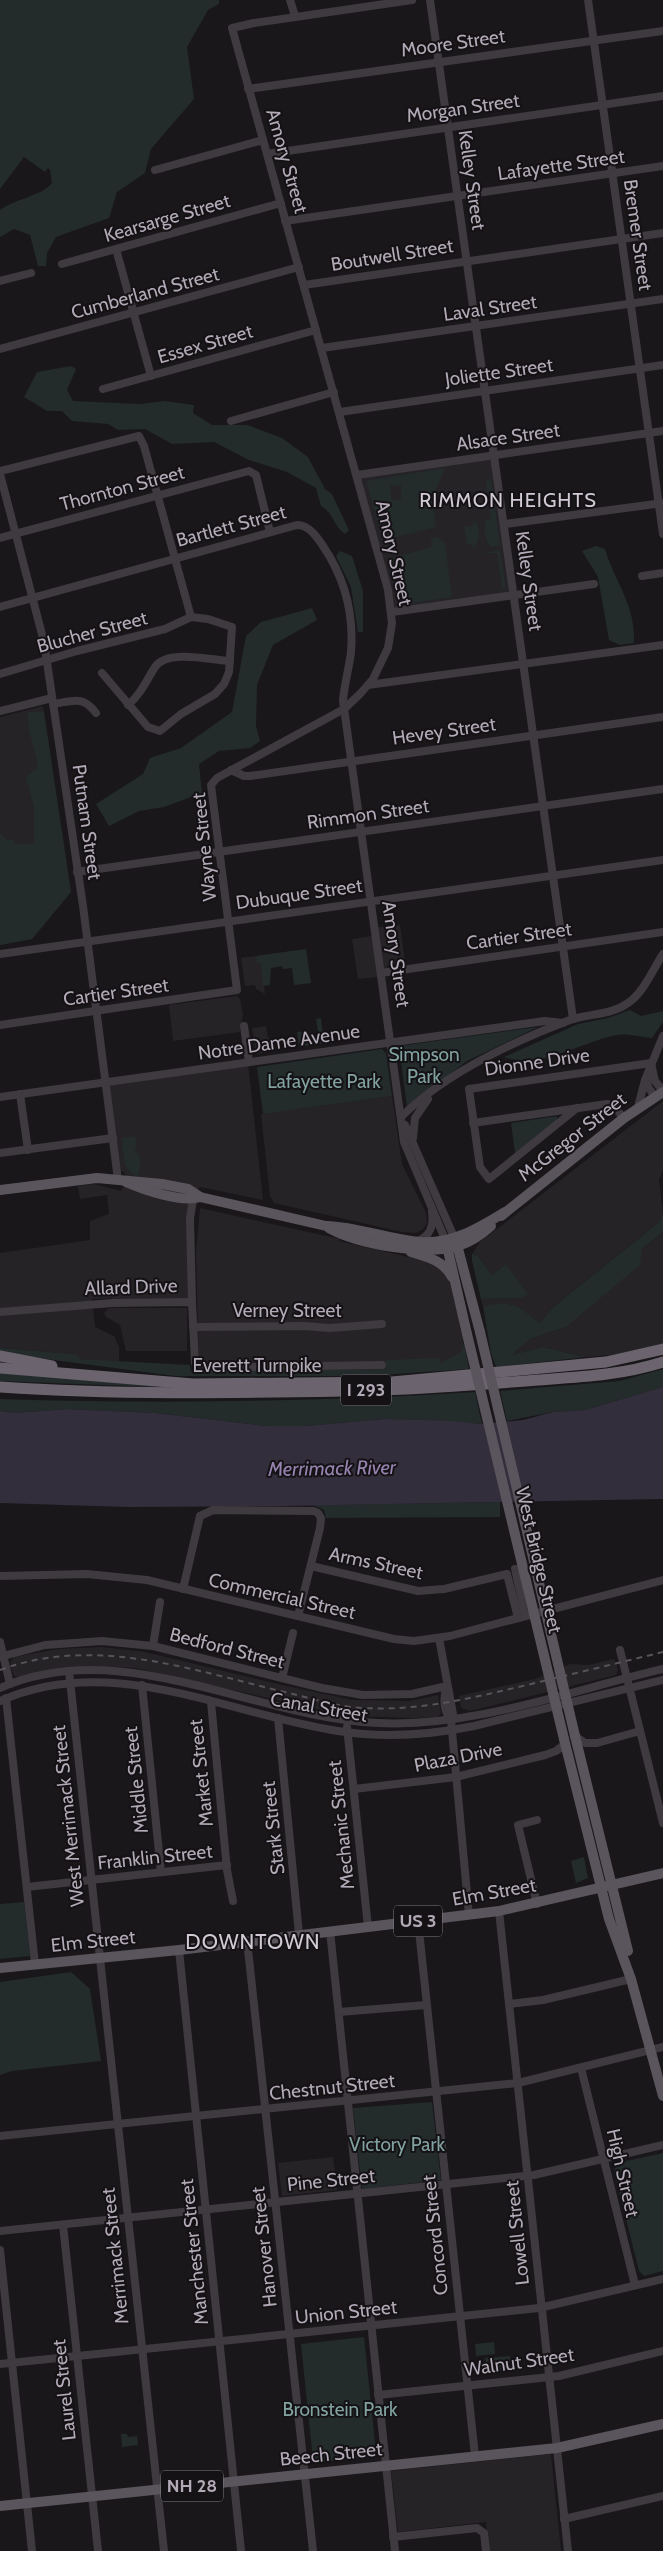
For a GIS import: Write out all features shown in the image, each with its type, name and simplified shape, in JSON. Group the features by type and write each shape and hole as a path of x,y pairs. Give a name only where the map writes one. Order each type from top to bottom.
{"highway":[{"name":"Everett Turnpike","path":"0,1368 211,1384 392,1382 606,1362 663,1349"},
{"path":"0,1356 118,1377"},
{"name":"Everett Turnpike","path":"0,1387 66,1392 216,1394 434,1388 595,1375 635,1369 663,1362"},
{"path":"0,1393 66,1392"}],"main road":[{"name":"McGregor Street","path":"326,1226 340,1234 408,1248 480,1236 506,1212 624,1118 660,1094"},
{"name":"McGregor Street","path":"0,1190 85,1178 162,1184 196,1196 326,1226 342,1227 410,1241 426,1242 451,1242 478,1229 506,1212"},
{"path":"469,1288 466,1256 469,1247 480,1236"},
{"path":"376,1242 437,1261 448,1270 457,1286"},
{"name":"West Bridge Street","path":"451,1242 466,1334 564,1741 609,1919 631,1979"},
{"name":"West Bridge Street","path":"451,1242 469,1288 480,1332 575,1736 613,1885 630,1964 631,1979"},
{"name":"Elm Street","path":"0,1968 179,1950 247,1940 500,1912 663,1873"},
{"path":"631,1979 652,2050 663,2096"},
{"name":"Beech Street","path":"0,2506 557,2448 663,2424"}],"street":[{"path":"290,0 295,16 357,4 412,0"},
{"name":"Kelley Street","path":"430,0 573,1019"},
{"name":"Bremer Street","path":"588,0 649,433 661,503 663,534"},
{"name":"Amory Street","path":"295,16 233,26 232,31 340,412 388,590 392,612 388,648 368,685 344,709 405,1146 451,1242"},
{"name":"Moore Street","path":"248,89 663,30"},
{"name":"Morgan Street","path":"267,154 663,96"},
{"path":"155,170 263,140"},
{"name":"Lafayette Street","path":"286,220 663,166"},
{"name":"Kearsarge Street","path":"62,264 281,203"},
{"name":"Boutwell Street","path":"304,285 663,233"},
{"path":"116,250 151,376"},
{"name":"Cumberland Street","path":"0,349 299,267"},
{"path":"0,281 31,273"},
{"name":"Laval Street","path":"322,348 663,299"},
{"name":"Essex Street","path":"103,388 316,330"},
{"name":"Joliette Street","path":"340,412 663,365"},
{"path":"231,421 334,392"},
{"name":"Alsace Street","path":"357,475 663,431"},
{"path":"0,472 139,436 144,446 191,617 208,619 232,628 230,661 227,678 220,689 180,714 160,731 148,727 102,674"},
{"name":"Putnam Street","path":"0,472 34,597 47,661 113,1138 122,1181"},
{"name":"Thornton Street","path":"0,538 253,472 270,532"},
{"path":"505,524 661,503"},
{"name":"Bartlett Street","path":"0,607 270,532 298,525 306,527 321,543 335,565 345,590 350,619 351,652 345,685 344,709"},
{"path":"642,576 663,573"},
{"path":"392,612 594,584"},
{"name":"Blucher Street","path":"0,674 165,629 191,617"},
{"path":"368,685 663,645"},
{"path":"128,705 141,692 158,663 164,659 177,657 230,661"},
{"path":"345,685 360,694"},
{"path":"0,711 52,701 83,700 89,703 96,713"},
{"path":"231,770 344,709"},
{"name":"Hevey Street","path":"231,770 244,776 250,776 663,717"},
{"name":"Wayne Street","path":"231,770 217,778 211,785 236,990"},
{"name":"Rimmon Street","path":"77,872 663,789"},
{"name":"Dubuque Street","path":"0,954 663,860"},
{"name":"Cartier Street","path":"381,973 663,932"},
{"path":"402,1116 473,1064 563,1022 605,1013 628,1003 643,988 663,954"},
{"name":"Cartier Street","path":"0,1025 236,990"},
{"name":"Notre Dame Avenue","path":"0,1097 545,1021 563,1022"},
{"path":"244,1026 249,1062"},
{"path":"638,1108 647,1074 663,1036"},
{"path":"652,1063 655,1081 660,1094"},
{"name":"Dionne Drive","path":"473,1123 468,1091 471,1088 652,1063"},
{"path":"647,1074 647,1084 660,1094"},
{"path":"416,1153 412,1135 415,1118 436,1090"},
{"path":"20,1094 28,1150"},
{"path":"577,1108 489,1179 480,1167 473,1123 577,1108 612,1105 624,1118"},
{"name":"Amory Street","path":"402,1116 451,1242"},
{"path":"0,1153 113,1138"},
{"name":"Amory Street","path":"410,1241 422,1239 431,1229 432,1216 425,1189"},
{"path":"192,1302 190,1218 196,1196"},
{"name":"Allard Drive","path":"0,1312 112,1303 192,1302 195,1363 198,1368 382,1365"},
{"name":"Verney Street","path":"193,1328 304,1326 330,1328 382,1324"},
{"path":"183,1589 200,1516 214,1510 318,1513 321,1518 320,1528 298,1616"},
{"name":"Arms Street","path":"311,1566 418,1591 444,1589 506,1574 522,1617"},
{"path":"515,1569 522,1617"},
{"name":"Commercial Street","path":"0,1576 87,1574 147,1580 394,1639 414,1641 439,1638 663,1580"},
{"path":"152,1646 160,1602"},
{"path":"282,1678 292,1633"},
{"path":"439,1638 447,1686 451,1695 453,1714 451,1720 469,1915"},
{"name":"Bedford Street","path":"2,1657 45,1645 102,1641 152,1646 343,1692 371,1695 412,1694 447,1686"},
{"path":"0,1642 2,1657 10,1684"},
{"path":"620,1650 663,1823"},
{"name":"Canal Street","path":"0,1688 69,1671 103,1671 149,1676 272,1705 347,1720 399,1724 451,1720 663,1669"},
{"name":"West Merrimack Street","path":"69,1671 99,1957"},
{"name":"Canal Street","path":"3,1699 38,1687 70,1683 120,1682 142,1685 278,1718 348,1732 385,1734 452,1730 663,1680"},
{"name":"Middle Street","path":"142,1685 161,1872"},
{"path":"3,1699 35,1964"},
{"name":"Market Street","path":"211,1702 232,1901"},
{"name":"Stark Street","path":"278,1718 299,1934"},
{"name":"Mechanic Street","path":"347,1720 368,1927"},
{"path":"575,1736 585,1742 597,1743 640,1731"},
{"name":"Plaza Drive","path":"354,1789 456,1777 545,1755 556,1751 564,1741"},
{"path":"537,1820 518,1825 537,1904"},
{"name":"Franklin Street","path":"27,1887 227,1865"},
{"name":"Lowell Street","path":"500,1912 568,2551"},
{"name":"Concord Street","path":"418,1921 475,2456"},
{"path":"330,1931 395,2551"},
{"name":"Hanover Street","path":"247,1940 313,2551"},
{"name":"Manchester Street","path":"179,1950 242,2551"},
{"name":"Merrimack Street","path":"99,1957 164,2551"},
{"path":"509,2004 543,2000 631,1979"},
{"path":"339,2012 426,2005"},
{"name":"Chestnut Street","path":"0,2136 518,2083 663,2047"},
{"name":"High Street","path":"581,2068 635,2285"},
{"name":"Pine Street","path":"0,2231 207,2211 528,2176 663,2145"},
{"name":"Laurel Street","path":"63,2225 98,2551"},
{"path":"0,2250 32,2551"},
{"name":"Union Street","path":"0,2364 541,2308 663,2279"},
{"name":"Walnut Street","path":"378,2395 550,2377 663,2351"},
{"path":"564,2518 663,2496"},
{"path":"393,2537 463,2529 480,2530 484,2533 486,2551"}],"shaded area":[{"path":"495,454 515,596 392,612 357,475"},
{"path":"43,706 71,892 32,939 0,945 0,717"},
{"path":"400,925 405,963 387,966 388,976 358,979 352,939 372,936 371,928"},
{"path":"306,949 311,983 294,985 292,968 283,969 282,966 270,968 270,985 264,986 265,994 256,989 255,985 245,986 241,958"},
{"path":"237,996 240,999 243,1014 240,1032 173,1041 169,1005"},
{"path":"266,1026 268,1038 270,1038 270,1052 256,1054 252,1028"},
{"path":"248,1063 263,1200 200,1187 190,1199 192,1302 112,1303 112,1298 92,1299 95,1327 114,1336 119,1347 119,1362 79,1359 72,1354 0,1348 0,1253 90,1240 90,1221 109,1214 107,1195 80,1199 78,1186 94,1184 121,1191 126,1182 125,1173 117,1168 106,1081"},
{"path":"392,1096 402,1164 426,1213 427,1223 423,1229 416,1233 402,1232 274,1203 270,1196 261,1114"},
{"path":"663,1101 663,1170 659,1180 663,1214 659,1222 553,1307 540,1323 511,1304 483,1306 481,1299 521,1298 506,1264 492,1275 477,1255 472,1254 480,1242"},
{"path":"200,1208 340,1239 339,1241 435,1263 446,1272 452,1285 467,1362 436,1368 199,1372 196,1252"},
{"path":"663,1232 663,1344 612,1355 586,1357 543,1347 511,1356 530,1339 566,1327 642,1249"},
{"path":"109,1308 187,1308 187,1351 126,1351 120,1325 106,1317 104,1313"},
{"path":"102,1647 145,1652 353,1700 409,1701 438,1695 441,1713 438,1717 412,1718 347,1716 136,1668 101,1666 64,1667 18,1677 14,1676 10,1662 14,1657 58,1649"},
{"path":"614,1659 618,1670 616,1675 470,1711 461,1708 459,1696 535,1679 570,1664 588,1665"},
{"path":"333,2157 337,2190 282,2196 278,2163"},
{"path":"551,2454 561,2551 489,2551 486,2522 398,2532 391,2471"}],"green space":[{"path":"0,0 219,0 219,4 208,10 187,47 194,99 151,149 145,173 117,192 109,218 56,237 47,253 46,266 38,266 30,235 14,229 0,237 0,210 42,191 52,183 48,168 45,172 24,157 0,189"},
{"path":"71,366 76,369 67,390 73,401 140,404 165,401 194,405 193,413 212,425 247,425 282,438 308,457 325,489 332,494 349,530 345,534 341,531 329,512 321,506 316,488 287,472 249,460 214,442 172,444 145,429 118,430 108,424 72,421 62,411 47,411 24,397 37,372"},
{"path":"445,468 432,499 436,527 388,539 387,532 381,534 366,481","holes":["401,485 401,499 392,500 390,486"]},
{"path":"491,479 500,545 492,547 488,544 484,532 486,520 491,519 486,481"},
{"path":"472,521 477,523 479,530 478,540 473,549 472,544 467,544 464,527 473,526"},
{"path":"437,537 445,543 452,597 399,605 387,559 432,547 431,538"},
{"path":"596,546 605,549 624,594 632,617 634,643 620,645 609,640 598,577 582,551"},
{"path":"500,550 506,589 497,590 502,588 497,553 484,553"},
{"path":"340,551 352,556 363,591 363,632 358,632 351,587 336,556"},
{"path":"312,608 317,620 273,645 257,685 256,726 260,741 250,748 219,751 199,764 202,793 164,807 139,811 109,826 96,804 143,774 150,758 181,748 232,712 246,636 261,622"},
{"path":"28,712 44,712 71,892 32,939 0,945 0,833 7,840 14,840 15,844 34,843 34,808 26,777 38,767 28,726"},
{"path":"306,949 311,983 294,985 292,968 283,969 282,966 271,968 270,985 263,986 261,963 257,963 256,956"},
{"path":"630,1010 641,1016 663,1011 663,1022 652,1038 617,1035 603,1038 547,1058 518,1060 504,1057 578,1024 608,1018"},
{"path":"321,1018 324,1043 299,1047 297,1032 304,1031 306,1041 319,1037 316,1019"},
{"name":"Simpson Park","path":"538,1027 467,1061 407,1107 399,1046"},
{"name":"Lafayette Park","path":"382,1049 386,1053 392,1096 263,1114 257,1067"},
{"path":"557,1116 557,1120 515,1153 511,1123"},
{"path":"135,1136 137,1148 135,1153 138,1153 141,1163 138,1176 133,1174 126,1166 123,1155 122,1138"},
{"path":"663,1214 663,1232 642,1249 640,1265 566,1327 530,1339 512,1355 543,1347 586,1357 496,1367 491,1353 483,1306 509,1304 520,1308 540,1323 553,1307 659,1222"},
{"path":"472,1254 477,1255 492,1275 506,1264 528,1294 521,1298 481,1299"},
{"path":"464,1343 469,1369 365,1376 175,1376 0,1353 0,1348 73,1354 79,1356 79,1359 190,1365 191,1372 386,1369 386,1360 439,1358 441,1363 461,1352"},
{"path":"663,1369 663,1387 585,1410 553,1412 507,1421 500,1391 620,1381"},
{"path":"0,1373 180,1388 0,1381"},
{"path":"475,1392 482,1424 384,1419 306,1426 266,1426 155,1413 66,1409 15,1413 0,1411 0,1399 238,1401"},
{"path":"500,1502 500,1517 326,1518 324,1510 313,1505"},
{"path":"584,1857 588,1878 576,1883 571,1861"},
{"path":"24,1902 30,1956 0,1959 0,1904"},
{"path":"71,1972 90,1989 101,2061 12,2071 0,2075 0,1982"},
{"name":"Victory Park","path":"432,2102 441,2180 362,2189 353,2108"},
{"path":"663,2153 663,2271 644,2276 639,2271 614,2171 617,2163"},
{"name":"Bronstein Park","path":"364,2337 376,2452 372,2457 317,2462 313,2460 301,2344"},
{"path":"494,2342 495,2354 476,2356 475,2344"},
{"path":"510,2356 511,2370 487,2372 485,2358"},
{"path":"121,2434 127,2434 128,2437 137,2436 138,2445 122,2447"}],"water":[{"name":"Merrimack River","path":"663,1387 663,1499 127,1507 0,1503 0,1411 15,1413 66,1409 155,1413 266,1426 306,1426 384,1419 480,1424 523,1420 553,1412 585,1410"}],"railway":[{"path":"0,1670 37,1660 73,1655 110,1656 184,1667 337,1705 406,1708 466,1699 663,1652"}],"district":[{"name":"RIMMON HEIGHTS","path":"508,500"},
{"name":"DOWNTOWN","path":"253,1941"}]}
